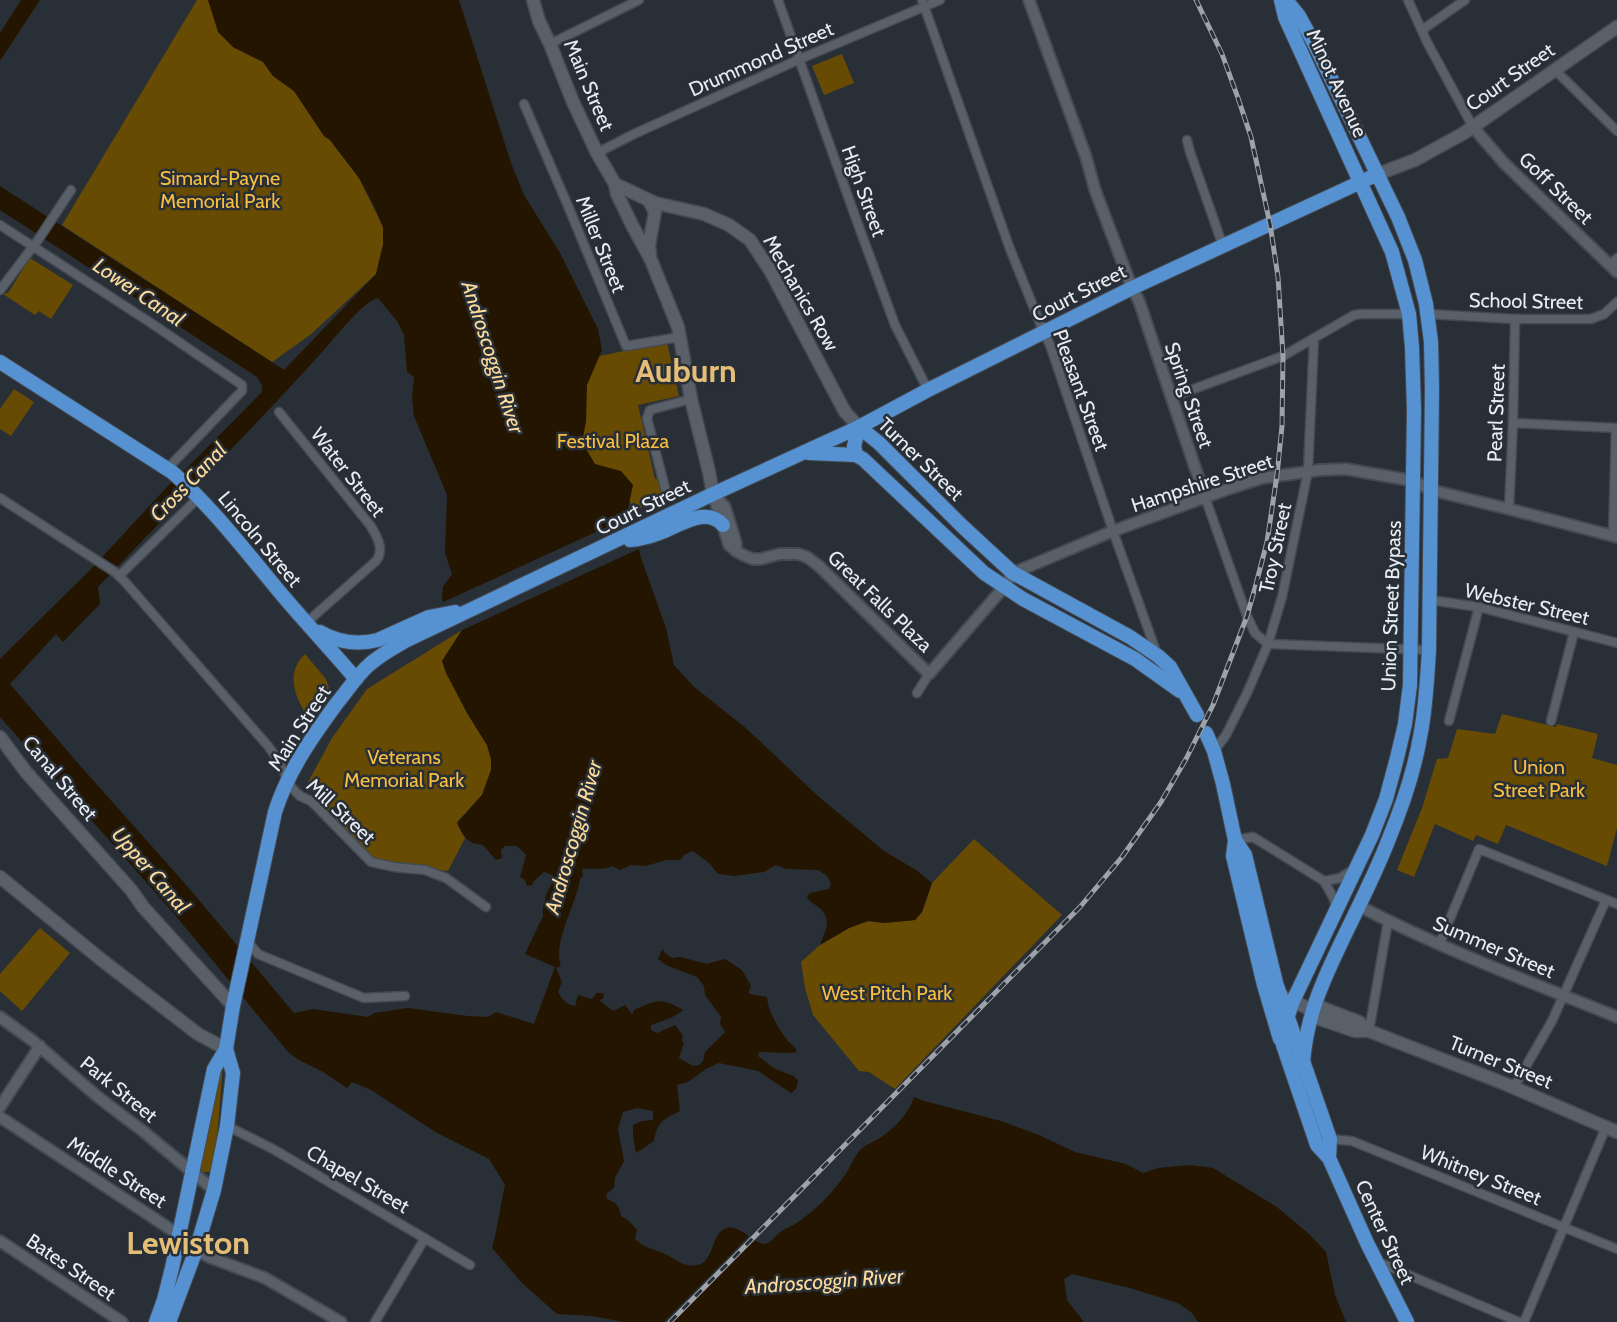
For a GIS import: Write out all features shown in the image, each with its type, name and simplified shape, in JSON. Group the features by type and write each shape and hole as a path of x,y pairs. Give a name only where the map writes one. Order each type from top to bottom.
{"highway":[{"name":"Minot Avenue","path":"1281,0 1286,17 1320,95 1361,182"},
{"name":"Minot Avenue","path":"1286,0 1299,16 1316,47 1378,174"},
{"name":"Court Street","path":"546,575 610,544 657,528 713,494 859,427 1132,288 1378,174"},
{"name":"Union Street Bypass","path":"1312,1010 1319,990 1388,843 1403,804 1421,735 1429,651 1432,389 1428,315 1415,260 1378,174"},
{"name":"Union Street Bypass","path":"1287,1016 1372,835 1386,798 1398,758 1410,685 1414,410 1409,314 1392,252 1361,182"},
{"name":"Lincoln Street","path":"0,362 170,470 216,515 356,679"},
{"name":"Turner Street","path":"1185,694 1136,659 1023,599 984,573 856,455 854,446 859,427 879,443 960,525 1013,573 1130,637 1158,656 1170,667 1197,715"},
{"path":"804,453 856,455"},
{"path":"657,528 699,517 713,518 723,525"},
{"name":"Main Street","path":"156,1322 165,1296 179,1235 214,1069 226,1049 275,812 288,777 312,738 356,679 376,659 424,626 469,611 546,575"},
{"path":"306,622 333,638 356,644 424,626"},
{"path":"1206,733 1214,751 1235,840 1233,856 1264,988 1284,1053"},
{"path":"1235,840 1245,855 1280,995 1303,1062"},
{"name":"Center Street","path":"1312,1010 1306,1031 1303,1062 1330,1139 1329,1158"},
{"name":"Center Street","path":"1287,1016 1283,1033 1284,1053 1317,1145 1329,1158 1407,1322"},
{"name":"Main Street","path":"169,1322 196,1250 214,1190 227,1126 233,1073 226,1049"}],"main road":[{"name":"Main Street","path":"533,0 539,21 573,102 651,260 678,327 691,399 713,494"},
{"name":"Court Street","path":"1378,174 1415,160 1473,127 1617,27"},
{"path":"615,184 649,201"},
{"name":"Main Street","path":"649,201 655,212 649,245 651,260"},
{"path":"628,213 649,201"},
{"name":"Mechanics Row","path":"649,201 704,214 729,225 750,240 771,272 845,412 859,427"},
{"name":"Canal Street","path":"0,737 26,772 132,891 143,907 235,999"},
{"path":"0,877 104,962 198,1034 226,1049"},
{"name":"Turner Street","path":"1264,988 1312,1010 1321,1007 1359,1022 1369,1031 1611,1129"}],"street":[{"path":"550,44 639,0"},
{"name":"High Street","path":"778,0 895,325 928,390"},
{"name":"Drummond Street","path":"597,153 922,3 940,0"},
{"name":"Spring Street","path":"1029,0 1086,158 1095,190 1139,301 1205,497 1251,624 1255,633 1268,644"},
{"path":"1408,0 1473,127"},
{"path":"1422,30 1465,0"},
{"name":"Pleasant Street","path":"922,3 1010,249 1050,345 1158,656"},
{"path":"1555,70 1617,131"},
{"name":"Miller Street","path":"524,104 626,346 680,337"},
{"name":"Goff Street","path":"1473,127 1504,163 1615,265"},
{"path":"1187,140 1223,246"},
{"path":"0,290 35,244 71,189"},
{"path":"0,225 35,244 242,385 242,391 170,470"},
{"name":"School Street","path":"1428,315 1515,319 1591,319 1604,314 1617,302"},
{"path":"1172,398 1283,356 1354,315 1409,314"},
{"name":"Pearl Street","path":"1509,509 1515,319"},
{"name":"Troy Street","path":"1214,751 1234,720 1268,644 1282,597 1308,471 1314,338"},
{"path":"665,488 647,418 650,410 691,399"},
{"name":"Water Street","path":"279,412 371,527 380,549 379,557 306,622"},
{"path":"1513,423 1617,428 1615,537"},
{"name":"Hampshire Street","path":"1013,573 1113,531 1205,497 1262,478 1308,471 1346,469 1413,481 1431,490 1615,537"},
{"path":"713,494 729,545 736,551"},
{"path":"713,494 725,507 736,543 736,551"},
{"path":"117,574 197,495"},
{"name":"Mill Street","path":"0,498 94,558 126,582 268,746 276,756 292,788 300,796 311,801 371,862 425,870 446,878 486,907"},
{"name":"Great Falls Plaza","path":"736,551 753,559 789,554 807,556 929,674"},
{"name":"Great Falls Plaza","path":"917,693 929,674 1013,573"},
{"name":"Webster Street","path":"1430,600 1479,607 1617,643"},
{"path":"1449,721 1479,607"},
{"path":"1551,721 1574,632"},
{"path":"1268,644 1429,651"},
{"path":"1235,840 1253,837 1324,881 1335,899 1336,910"},
{"path":"1439,945 1479,849 1617,904"},
{"path":"1324,881 1340,878 1356,868"},
{"path":"1514,1088 1552,1021 1606,900"},
{"name":"Summer Street","path":"1359,906 1439,945 1617,1017"},
{"path":"1369,1031 1388,921"},
{"path":"247,946 258,954 364,998 405,996"},
{"name":"Park Street","path":"0,1017 40,1046 107,1104 214,1190"},
{"path":"0,1107 40,1046"},
{"name":"Middle Street","path":"0,1117 179,1235 196,1250 265,1278 341,1322"},
{"name":"Chapel Street","path":"227,1126 273,1149 470,1265"},
{"path":"1524,1322 1564,1227 1611,1129"},
{"name":"Whitney Street","path":"1330,1139 1352,1141 1617,1249"},
{"path":"375,1322 425,1238"},
{"name":"Bates Street","path":"0,1241 122,1322"},
{"path":"1376,1261 1519,1322"}],"green space":[{"name":"Simard-Payne Memorial Park","path":"197,0 208,0 233,47 263,62 273,76 294,91 324,136 330,140 359,178 383,227 383,245 376,274 310,335 272,362 62,225"},
{"path":"842,54 854,83 824,95 812,66"},
{"path":"30,258 73,285 51,319 39,311 35,315 3,294 8,293"},
{"name":"Festival Plaza","path":"667,342 679,396 638,405 655,479 665,477 669,494 640,508 638,506 633,508 627,495 581,460 582,434 586,421 585,410 580,399 590,358"},
{"path":"14,389 34,402 11,436 0,429 0,409"},
{"name":"Veterans Memorial Park","path":"462,630 442,661 467,713 487,745 491,770 482,795 457,822 465,838 448,871 371,862 307,784 332,738 367,689"},
{"path":"305,654 326,679 329,688 313,712 304,711 294,682 296,667"},
{"name":"Union Street Park","path":"1502,714 1598,734 1592,758 1617,765 1617,828 1607,866 1506,825 1498,844 1476,835 1473,841 1435,824 1414,877 1397,870 1422,808 1437,759 1448,758 1457,729 1495,734"},
{"name":"West Pitch Park","path":"974,839 1062,915 895,1089 869,1072 859,1071 813,1015 805,988 801,962 820,945 849,928 868,921 884,923 915,920 922,912 932,883"},
{"path":"40,928 70,953 22,1011 0,991 0,974"},
{"path":"221,1065 223,1066 217,1137 212,1170 203,1172 200,1168"}],"water":[{"path":"21,0 40,0 0,61 0,33"},
{"path":"208,0 459,0 511,163 524,195 560,253 598,329 602,350 587,385 586,422 582,442 595,464 621,471 633,485 628,508 641,558 666,628 674,665 693,686 747,729 818,796 884,851 916,870 932,883 922,912 915,920 884,923 868,921 849,928 820,945 827,919 822,910 807,896 810,893 829,889 831,883 827,876 818,870 786,869 776,865 764,872 734,876 718,874 709,863 693,851 684,855 680,860 666,860 646,866 631,865 620,870 612,866 582,869 583,876 580,879 562,935 559,957 561,966 556,968 562,982 558,992 565,1001 575,1006 578,995 591,999 596,993 603,993 604,997 600,1001 613,1011 625,1005 632,1014 636,1009 659,1001 675,1006 683,1010 651,1025 651,1030 657,1033 675,1025 683,1036 682,1042 684,1043 679,1058 693,1066 699,1065 703,1061 705,1052 725,1032 720,1024 721,1017 705,995 704,986 697,977 666,965 658,959 662,949 672,958 680,957 707,964 725,959 742,970 751,986 748,993 767,997 774,1020 797,1052 759,1052 758,1056 775,1069 794,1076 798,1081 796,1089 791,1093 758,1071 719,1063 688,1082 677,1085 680,1111 662,1122 657,1129 654,1141 636,1153 633,1125 653,1120 653,1111 637,1108 623,1112 618,1129 624,1161 615,1178 614,1188 606,1194 607,1199 617,1205 621,1216 637,1230 635,1239 643,1245 688,1265 703,1262 708,1257 717,1236 727,1228 738,1229 758,1242 768,1243 822,1202 843,1178 860,1150 891,1130 905,1115 914,1097 1001,1121 1075,1152 1126,1164 1143,1173 1158,1168 1190,1165 1213,1168 1277,1207 1326,1252 1335,1295 1346,1322 1198,1322 1192,1313 1178,1303 1130,1288 1072,1274 1064,1279 1067,1300 1084,1322 624,1322 592,1316 557,1314 522,1283 492,1248 505,1185 489,1159 437,1133 371,1090 352,1082 347,1088 289,1053 170,909 0,717 0,659 93,567 167,487 262,392 262,385 257,377 0,210 0,186 284,370 376,274 383,245 383,227 359,178 330,140 324,136 294,91 273,76 263,62 233,47 218,32","holes":["378,298 397,321 404,335 407,372 414,377 412,398 414,416 447,495 445,553 452,574 443,587 442,600 462,630 442,661 467,713 487,745 491,759 491,770 482,795 457,823 466,838 473,843 483,845 496,860 502,858 501,850 505,846 517,846 526,855 520,877 525,880 527,886 532,885 544,872 552,875 553,881 546,895 543,916 525,954 555,967 534,1024 496,1012 488,1017 408,1008 374,1013 368,1017 313,1009 294,1013 188,887 10,684 56,634 63,642 100,604 98,587 268,411 364,306"]}],"pier":[{"path":"633,515 641,548 458,632 441,603"},
{"path":"751,1234 757,1238 673,1322 664,1322"}],"railway":[{"path":"670,1322 1080,907 1122,857 1161,802 1213,705 1247,616 1267,542 1282,426 1283,356 1278,277 1270,224 1251,137 1222,54 1196,0"}],"district":[{"name":"Auburn","path":"686,370"},
{"name":"Lewiston","path":"188,1242"}],"water label":[{"name":"Lower Canal","path":"139,292"},
{"name":"Androscoggin River","path":"493,357"},
{"name":"Cross Canal","path":"188,482"},
{"name":"Androscoggin River","path":"573,837"},
{"name":"Upper Canal","path":"151,870"},
{"name":"Androscoggin River","path":"824,1281"}]}
